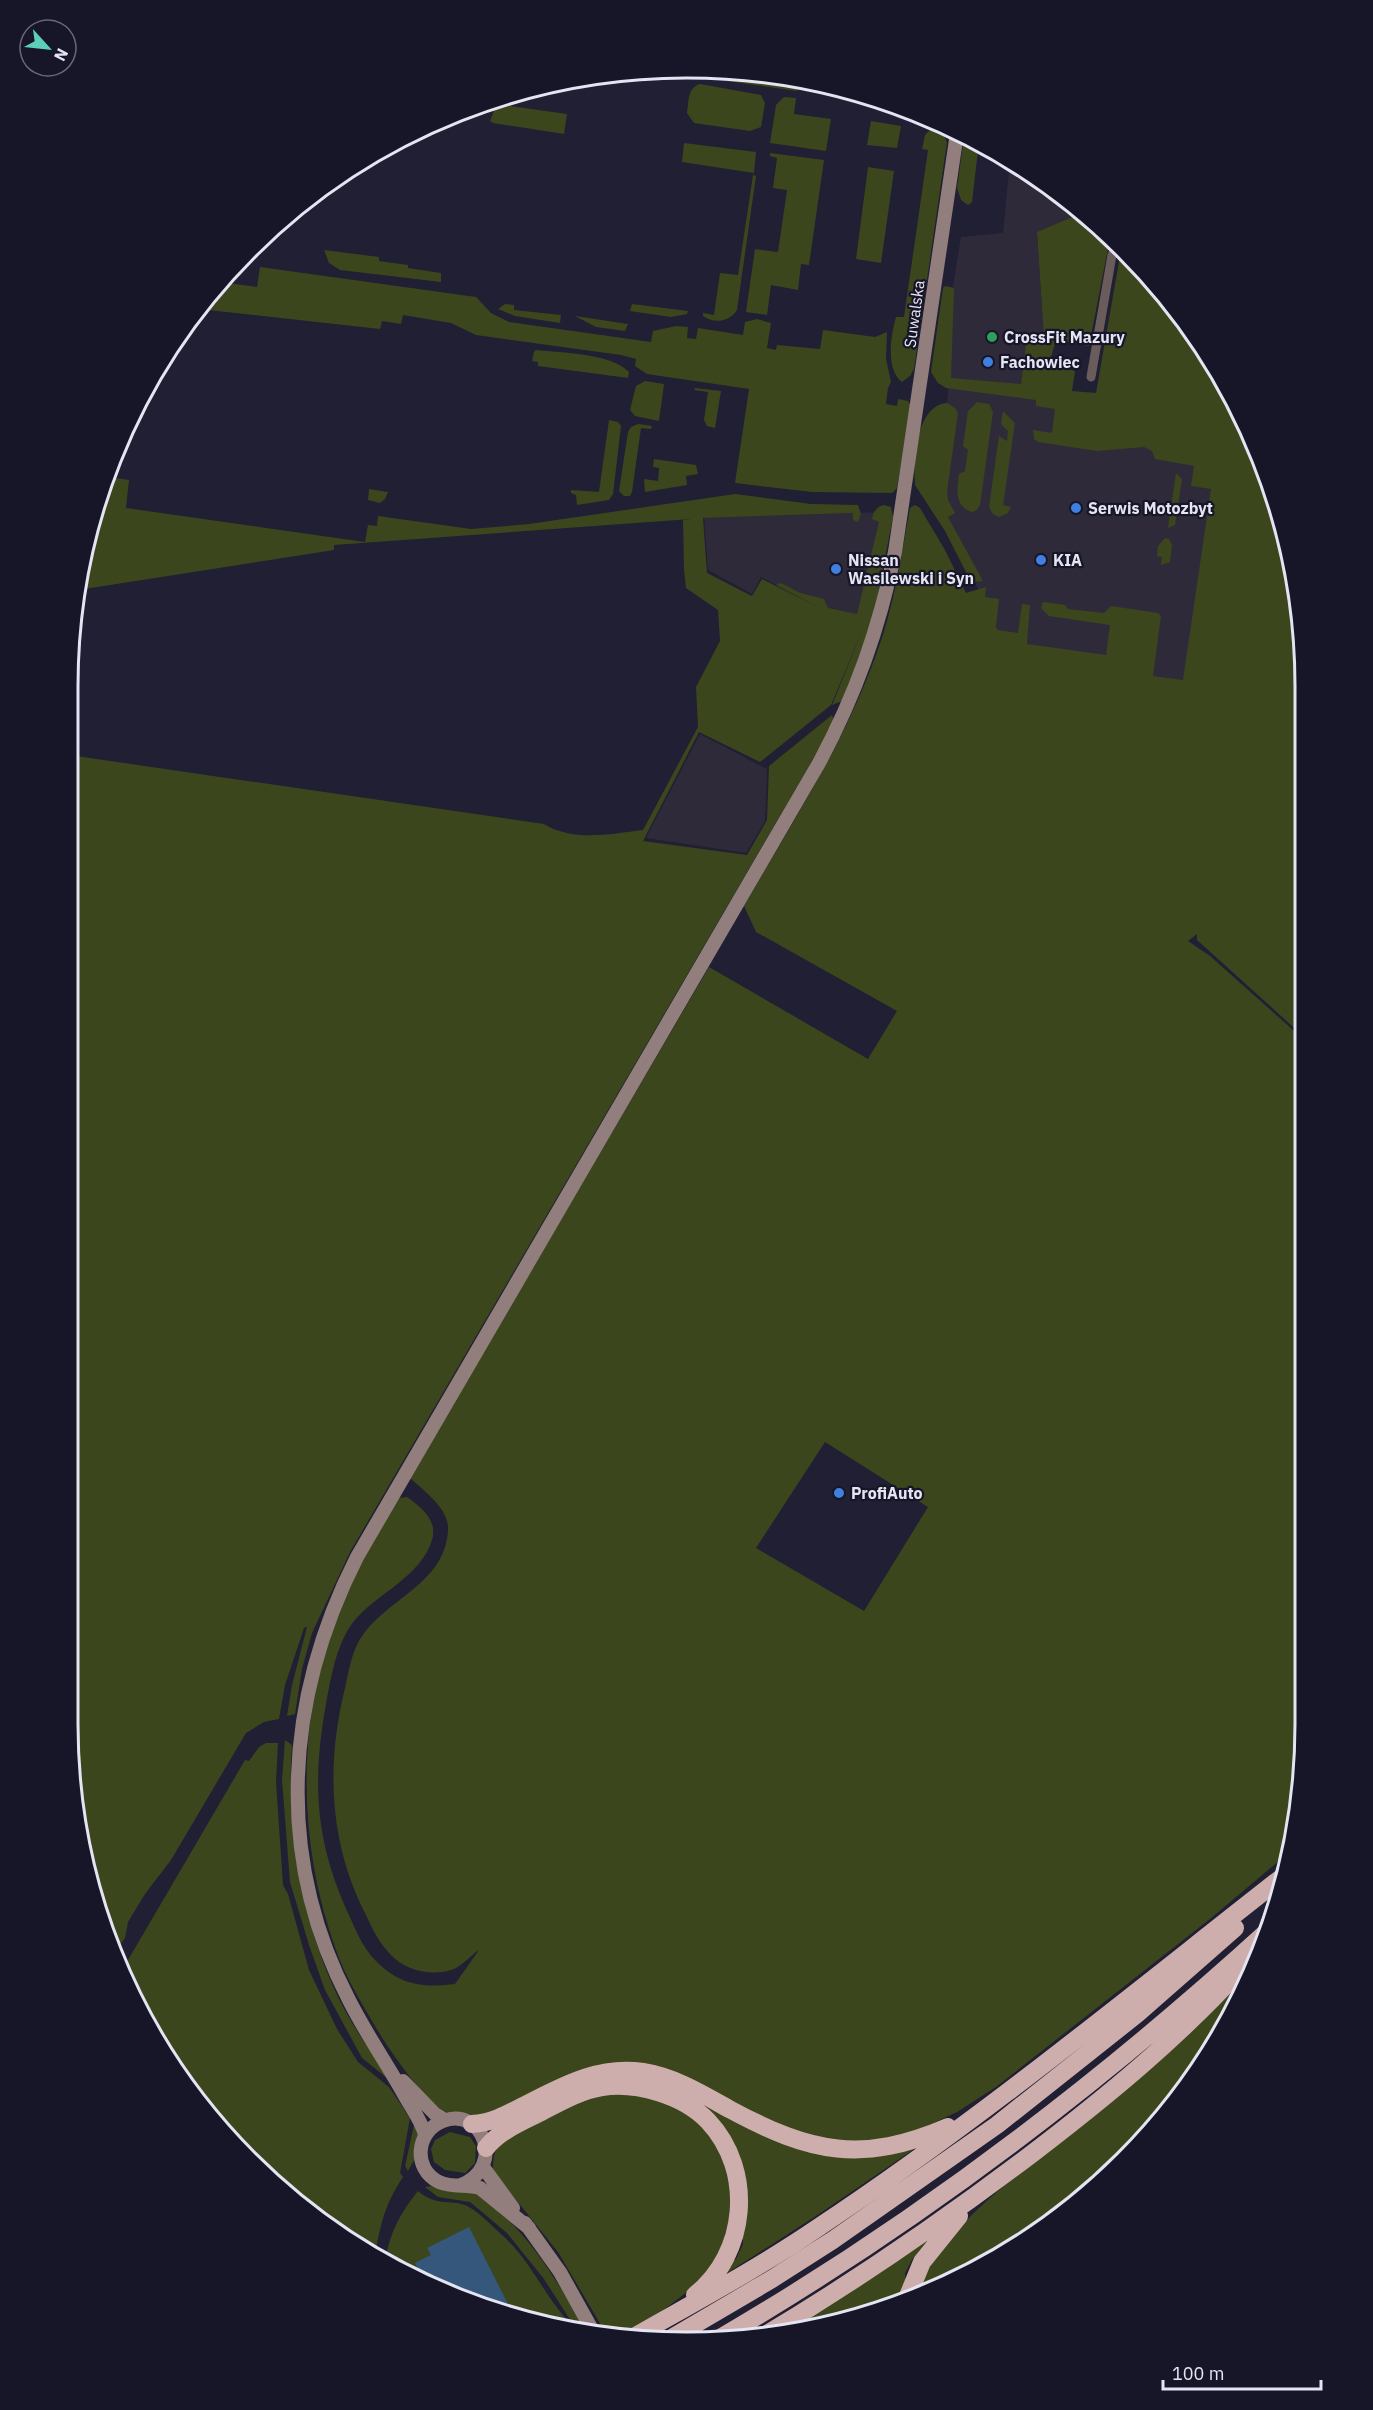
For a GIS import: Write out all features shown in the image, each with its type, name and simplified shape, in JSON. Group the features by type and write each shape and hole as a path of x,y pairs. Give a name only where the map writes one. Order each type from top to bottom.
{"highway":[{"path":"645,2331 740,2277 818,2228 1000,2099 1273,1884"},
{"path":"682,2332 833,2240 997,2125 1137,2014 1270,1895"},
{"path":"733,2330 844,2263 1017,2140 1146,2038 1254,1943"},
{"path":"784,2324 833,2294 979,2195 1086,2113 1159,2052 1245,1966"},
{"path":"472,2124 491,2122 590,2075 615,2071 644,2072 674,2081 780,2135 827,2148 850,2150 888,2146 920,2139 949,2127 1000,2099"},
{"path":"486,2148 499,2136 526,2120 582,2093 602,2087 626,2086 661,2094 684,2103 708,2121 730,2156 737,2177 740,2209 735,2239 714,2276 700,2291 663,2320"},
{"path":"911,2289 922,2262 943,2233 979,2195"}],"main road":[{"name":"Suwalska","path":"384,2059 349,2000 327,1950 308,1888 301,1842 297,1789 300,1734 315,1661 329,1615 352,1566 837,731 863,672 892,569 956,141"},
{"path":"384,2059 416,2096 445,2120"},
{"path":"384,2059 425,2135"},
{"path":"461,2185 478,2175 483,2167 486,2148 479,2130 472,2124 459,2119 445,2120 434,2125 425,2135 420,2153 426,2172 443,2184 480,2188 529,2228"},
{"path":"483,2167 560,2272 590,2324"}],"street":[{"path":"1091,376 1113,252"}],"shaded area":[{"path":"1009,171 1073,217 1037,232 1044,338 1027,336 1021,388 1225,404 1227,408 1184,692 1014,664 925,479 934,415 947,402 949,382 938,380 961,237 1003,233"},
{"path":"883,512 857,626 761,577 752,594 708,570 704,518"},
{"path":"700,734 767,769 765,821 746,853 646,838"}],"green space":[{"path":"710,79 766,83 797,89 797,91"},
{"path":"700,84 761,95 765,103 761,127 750,131 694,123 687,113 689,100 693,89"},
{"path":"784,97 796,98 794,114 831,119 826,151 770,143 776,105"},
{"path":"507,105 567,114 564,134 490,121 495,109"},
{"path":"871,121 901,126 897,148 867,145"},
{"path":"931,129 943,135 947,142 914,369 910,376 902,382 893,369 891,342 896,317 904,317 928,150 922,149 925,135"},
{"path":"684,143 756,152 754,173 682,162"},
{"path":"963,145 978,153 972,202 968,205 961,200 957,188"},
{"path":"770,153 824,160 809,265 801,264 798,290 771,285 767,315 746,312 755,249 778,252 787,190 773,188 777,158 770,156"},
{"path":"868,167 894,171 881,263 856,259"},
{"path":"753,175 756,176 737,310 726,319 717,321 707,319 703,313 714,315 720,273 738,275"},
{"path":"1073,217 1108,248 1089,346 1056,340 1049,364 1075,371 1072,391 1096,393 1120,259 1144,285 1192,348 1232,417 1263,491 1274,529 1290,607 1295,686 1295,1029 1197,940 1197,934 1188,941 1210,956 1295,1032 1295,1724 1290,1803 1279,1861 1210,1919 996,2087 957,2112 925,2127 895,2137 861,2142 831,2141 800,2135 666,2070 494,2118 478,2119 447,2112 429,2099 380,2035 344,1969 322,1906 313,1861 308,1816 307,1770 310,1724 317,1679 329,1635 350,1580 363,1556 399,1498 407,1497 423,1510 430,1520 433,1526 432,1540 426,1553 409,1575 364,1611 348,1629 344,1638 330,1684 323,1723 319,1752 319,1806 328,1859 354,1927 367,1951 385,1969 403,1980 422,1985 455,1984 479,1950 454,1969 446,1971 420,1971 397,1961 373,1930 353,1886 344,1859 334,1803 333,1774 339,1717 351,1660 367,1630 423,1580 435,1567 444,1550 448,1531 445,1515 435,1501 410,1478 709,967 868,1059 897,1011 756,932 744,906 833,752 863,688 888,619 910,508 915,505 920,508 945,550 966,593 986,587 985,597 999,599 996,627 998,630 1018,633 1022,604 1030,605 1027,644 1106,655 1110,625 1049,616 1041,608 1043,602 1065,605 1068,609 1104,613 1111,606 1158,613 1161,616 1153,676 1183,680 1211,489 1191,486 1194,466 1155,459 1152,451 1144,447 1097,451 1038,442 1034,439 1033,430 1052,433 1055,409 1036,406 1036,400 946,388 938,383 931,372 945,286 954,288 951,378 1021,384 1027,335 1044,338 1037,232","holes":["825,1442 928,1507 864,1611 756,1548"]},
{"path":"324,250 379,257 379,261 441,273 441,282 340,270 329,263"},
{"path":"260,267 476,297 491,313 509,322 651,342 653,331 676,326 688,327 687,338 696,339 698,328 743,335 745,322 757,319 771,323 767,348 776,350 777,345 820,349 823,330 875,337 887,332 886,359 891,382 886,404 897,406 898,399 908,401 911,406 897,488 892,493 812,492 735,483 749,389 647,374 635,366 636,359 621,355 476,335 451,323 403,315 401,324 382,321 380,329 209,310 230,283 257,287"},
{"path":"505,304 514,305 514,310 561,315 560,323 515,316 498,309"},
{"path":"632,304 688,311 687,314 671,317 630,311"},
{"path":"575,316 628,324 625,331 596,327"},
{"path":"536,350 599,357 621,366 629,372 628,378 538,366 538,362 532,361"},
{"path":"645,381 664,384 659,421 635,416 630,410 636,386"},
{"path":"695,388 721,391 715,428 707,426 704,420 708,392 694,390"},
{"path":"977,402 989,404 993,412 980,505 972,512 962,506 959,501 958,485 959,474 965,471 968,450 963,446 968,411"},
{"path":"947,403 958,413 947,492 948,500 955,513 948,517 983,581 970,580 945,531 915,485 916,449 923,423 937,406"},
{"path":"1003,411 1015,423 1003,505 1011,507 1008,513 999,517 993,514 989,507 999,436 1007,441 1008,431 1001,424"},
{"path":"609,420 618,422 621,426 613,494 609,500 577,505 576,495 571,493 571,490 599,492"},
{"path":"638,424 652,426 651,429 641,428 632,492 630,496 624,496 619,491 628,432 631,427"},
{"path":"654,459 696,465 698,474 686,476 687,485 645,492 644,479 658,481 659,468 653,467"},
{"path":"1176,473 1182,479 1175,525 1168,528"},
{"path":"115,478 129,480 126,508 365,542 368,525 377,526 378,516 471,529 529,524 735,494 811,504 858,505 861,514 858,522 853,520 853,513 703,518 707,573 752,596 762,579 818,607 776,585 781,583 800,593 824,599 828,608 857,614 879,522 872,519 873,514 877,508 884,505 891,507 893,517 873,619 842,701 832,705 863,629 831,705 760,762 699,732 643,841 747,855 767,820 769,766 832,715 834,721 350,1552 312,1633 302,1669 295,1714 287,1716 292,1685 307,1627 304,1628 285,1685 279,1719 264,1722 246,1733 171,1860 145,1894 128,1922 125,1938 120,1945 110,1919 90,1842 79,1763 78,756 544,824 555,830 579,835 605,835 643,830 698,727 696,687 720,641 718,610 686,588 683,520 691,519 334,545 334,550 86,589 99,529"},
{"path":"369,489 388,492 380,503 368,500"},
{"path":"1165,538 1169,539 1172,545 1170,562 1161,565 1162,557 1157,556 1158,546"},
{"path":"285,1740 292,1745 291,1806 294,1837 298,1868 312,1928 339,1999 360,2036 393,2083 362,2058 325,1990 309,1945 290,1882 282,1780"},
{"path":"266,1743 278,1743 276,1782 283,1885 288,1894 309,1970 337,2029 358,2062 389,2087 410,2118 400,2173 403,2177 384,2215 377,2247 348,2229 285,2181 229,2125 181,2062 141,1993 127,1962 245,1760 249,1761 259,1747"},
{"path":"1234,1989 1192,2062 1144,2125 1117,2154 1088,2181 1025,2229 956,2269 919,2286 928,2269 947,2243 991,2196 1155,2065"},
{"path":"654,2080 785,2144 923,2143 721,2277 727,2266 736,2259 743,2244 743,2171 677,2092"},
{"path":"634,2092 680,2108 704,2127 721,2151 734,2205 718,2258 696,2285 661,2312 630,2329 602,2326 558,2252 493,2171 493,2160 499,2144 573,2103 604,2093"},
{"path":"414,2125 420,2130 416,2157 408,2171 405,2166"},
{"path":"450,2132 470,2137 476,2146 475,2163 465,2173 445,2170 434,2162 431,2149 435,2140"},
{"path":"425,2187 472,2192 493,2205 539,2255 581,2322 569,2318 544,2279 507,2233 470,2202 438,2197"},
{"path":"418,2191 432,2199 469,2207 512,2245 567,2320 491,2300 454,2286 387,2253 396,2224"},
{"path":"935,2235 923,2252 913,2258 905,2273 906,2283 902,2292 844,2311 807,2320"}],"water":[{"path":"469,2227 509,2305 454,2286 419,2270 415,2263 431,2255 427,2248"}],"place":[{"name":"CrossFit Mazury","path":"992,337"},
{"name":"Fachowiec","path":"988,362"},
{"name":"Serwis Motozbyt","path":"1076,508"},
{"name":"KIA","path":"1041,560"},
{"name":"Nissan Wasilewski i Syn","path":"836,569"},
{"name":"ProfiAuto","path":"839,1493"}]}
